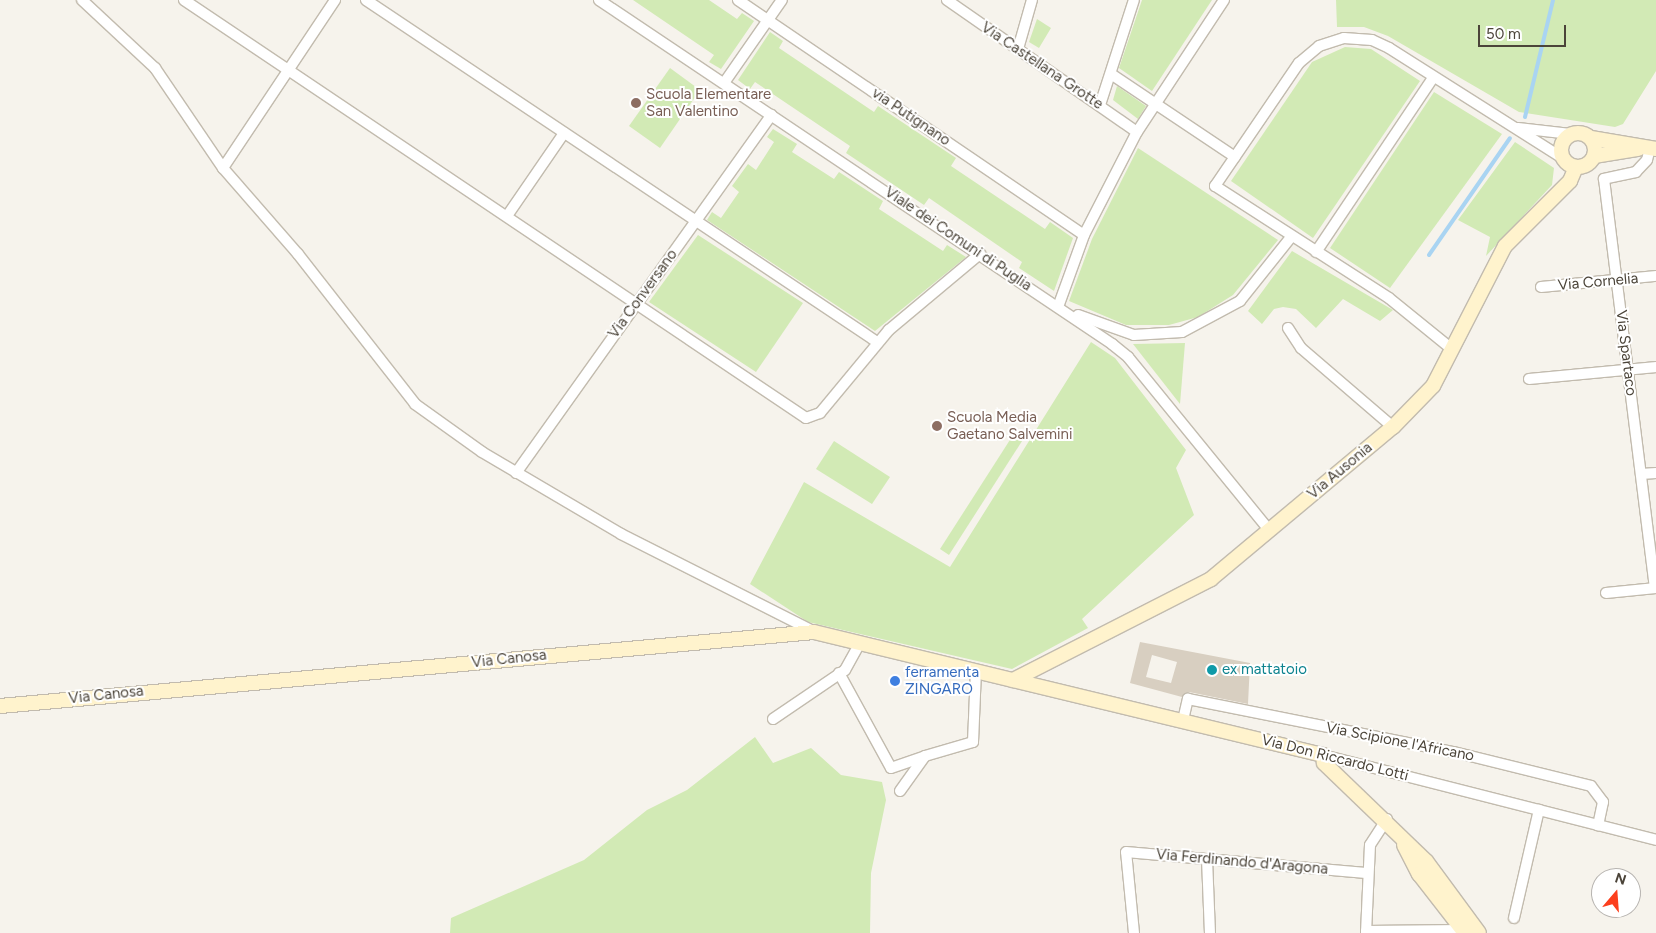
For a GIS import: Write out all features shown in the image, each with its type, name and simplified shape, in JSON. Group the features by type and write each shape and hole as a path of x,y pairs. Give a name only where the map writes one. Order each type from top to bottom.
{"main road":[{"path":"1571,134 1650,148 1594,156 1587,165 1576,167 1562,158 1560,146 1571,134"},
{"path":"1591,138 1594,156"},
{"name":"Via Ausonia","path":"1013,680 1211,579 1392,427 1433,386 1505,246 1570,181 1576,167"},
{"name":"Via Canosa","path":"0,706 814,632 1013,680"},
{"name":"Via Don Riccardo Lotti","path":"1013,680 1322,755"},
{"path":"1322,755 1324,763 1387,819 1426,861 1479,933"},
{"path":"1397,831 1419,874 1464,931"}],"street":[{"path":"82,0 155,68 223,168 298,254 414,404 516,473 620,534 814,632"},
{"path":"184,0 806,418 820,413 877,342 980,254"},
{"path":"223,168 291,72 336,0"},
{"path":"366,0 877,342"},
{"name":"Viale dei Comuni di Puglia","path":"599,0 980,254 1128,357 1270,531"},
{"name":"via Putignano","path":"738,0 1084,235"},
{"path":"724,83 782,0"},
{"name":"Via Castellana Grotte","path":"947,0 1137,132"},
{"path":"1018,50 1032,0"},
{"path":"1100,105 1134,0"},
{"path":"1224,0 1137,132 1084,235 1058,307 1134,336 1182,332 1240,301 1291,237"},
{"path":"1453,350 1389,298 1291,237 1215,186 1299,63 1327,42 1372,40 1562,158"},
{"path":"1110,74 1235,157"},
{"path":"1316,252 1433,78"},
{"name":"Via Conversano","path":"516,473 771,115"},
{"path":"1512,127 1571,134"},
{"path":"507,216 564,133"},
{"name":"Via Spartaco","path":"1650,148 1647,160 1636,172 1604,179 1656,588"},
{"name":"Via Cornelia","path":"1541,287 1656,276"},
{"path":"1288,328 1301,348 1392,427"},
{"path":"1529,379 1656,367"},
{"path":"1641,474 1656,473"},
{"path":"1606,593 1656,588"},
{"path":"773,719 840,673 860,642"},
{"path":"840,673 891,768 973,742 976,671"},
{"name":"Via Scipione l'Africano","path":"1183,720 1188,699 1463,754 1591,786 1603,802 1598,825"},
{"name":"Via Don Riccardo Lotti","path":"1322,755 1656,840"},
{"path":"900,791 925,756"},
{"path":"1514,918 1539,810"},
{"path":"1387,819 1370,846 1366,873 1366,932 1464,931"},
{"name":"Via Ferdinando d'Aragona","path":"1134,933 1126,852 1366,873"},
{"path":"1207,859 1210,933"}],"green space":[{"path":"633,0 709,0 737,19 742,13 754,21 721,69 709,62 714,55"},
{"path":"1142,0 1212,0 1152,91 1119,68"},
{"path":"1336,0 1656,0 1656,71 1623,124 1615,127 1519,112 1388,36 1364,27 1337,27"},
{"path":"1037,19 1051,28 1039,48 1029,42"},
{"path":"770,32 783,41 779,48 874,112 878,106 956,158 951,166 1045,229 1050,222 1073,238 1054,291 1019,268 1022,262 929,198 924,205 846,153 850,146 755,82 750,89 738,80"},
{"path":"1345,47 1371,49 1420,81 1313,238 1231,181 1312,62"},
{"path":"670,68 700,90 660,148 629,126"},
{"path":"1117,86 1146,106 1138,119 1113,100"},
{"path":"1434,92 1502,134 1390,288 1330,248"},
{"path":"773,129 797,144 792,152 834,179 839,172 883,201 879,209 943,251 947,245 966,257 875,331 707,220 712,212 721,218 739,192 732,186 748,164 756,170 774,142 767,137"},
{"path":"1515,142 1554,168 1552,185 1486,256 1490,237 1458,220"},
{"path":"1138,148 1278,240 1233,295 1198,317 1169,325 1126,325 1069,301 1092,239"},
{"path":"698,235 803,303 756,372 649,302"},
{"path":"1292,251 1393,310 1380,321 1343,299 1316,328 1296,309 1283,307 1274,309 1262,324 1248,311"},
{"path":"1091,342 1115,358 1186,450 1176,468 1194,515 1082,619 1088,628 1012,669 808,622 750,584 804,482 950,567"},
{"path":"1185,343 1180,404 1133,344"},
{"path":"1015,432 1024,438 949,555 940,549"},
{"path":"834,441 890,477 872,504 816,469"},
{"path":"755,737 773,763 811,748 841,775 882,782 886,800 871,873 870,933 450,933 451,918 584,860 647,810 687,790"}],"building":[{"name":"ex mattatoio","path":"1140,642 1250,663 1248,704 1189,692 1182,697 1130,683","holes":["1152,655 1177,662 1171,683 1146,677"]}],"waterway":[{"path":"1525,117 1553,0"},
{"path":"1429,255 1510,138"}],"place":[{"name":"Scuola Elementare San Valentino","path":"636,103"},
{"name":"Scuola Media Gaetano Salvemini","path":"937,426"},
{"name":"ex mattatoio","path":"1212,670"},
{"name":"ferramenta ZINGARO","path":"895,681"}]}
